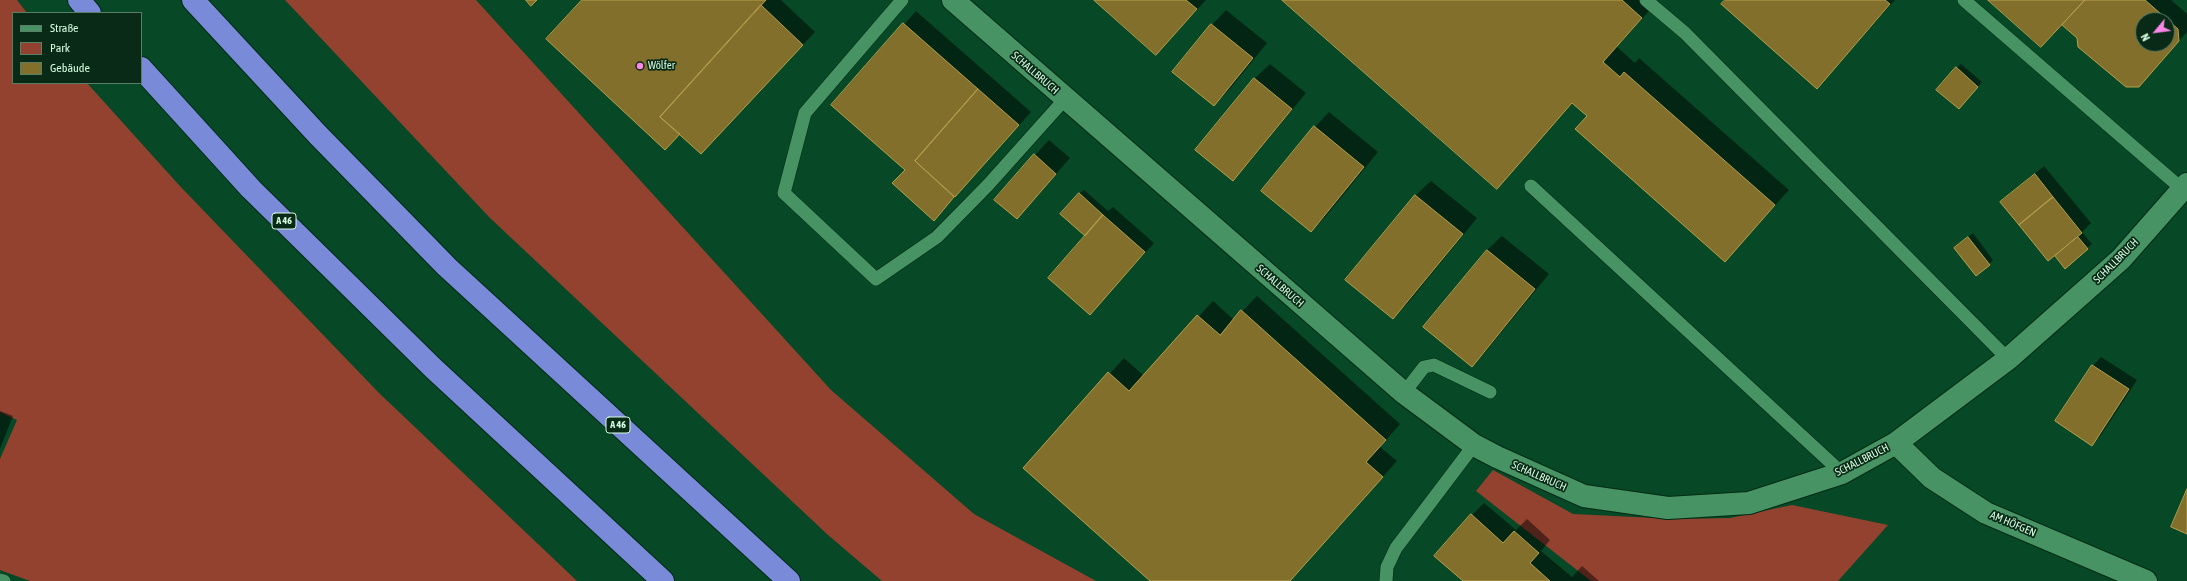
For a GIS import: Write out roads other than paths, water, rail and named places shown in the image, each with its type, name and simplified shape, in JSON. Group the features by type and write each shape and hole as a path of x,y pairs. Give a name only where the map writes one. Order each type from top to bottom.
{"highway":[{"path":"79,0 89,12"},
{"name":"A 46","path":"193,0 318,135 447,267 789,581"},
{"name":"A 46","path":"142,69 251,190 433,368 663,581"}],"street":[{"name":"SCHALLBRUCH","path":"953,0 1404,392 1474,445 1497,457 1584,496 1668,508 1749,503 1842,473 1896,443 2008,359 2121,259 2185,186"},
{"name":"AM HÖFGEN","path":"1896,443 1932,478 1986,513 2146,581"}],"lane":[{"path":"902,0 805,112 784,193 876,279 937,237 988,185 1066,99"},
{"path":"1646,0 1685,33 2008,359"},
{"name":"SCHALLBRUCH","path":"1964,0 2185,186"},
{"path":"1531,186 1842,473"},
{"path":"1404,392 1424,368 1434,365 1490,392"},
{"path":"1386,581 1387,567 1396,548 1474,445"},
{"path":"0,580 4,581"}],"place":[{"name":"Wölfer","path":"640,66"}]}
